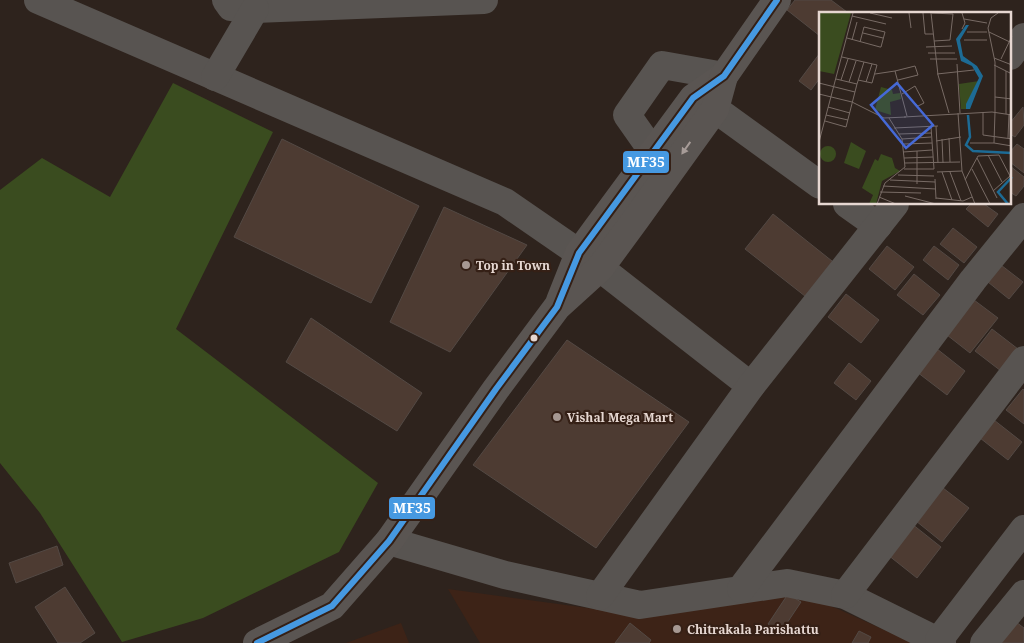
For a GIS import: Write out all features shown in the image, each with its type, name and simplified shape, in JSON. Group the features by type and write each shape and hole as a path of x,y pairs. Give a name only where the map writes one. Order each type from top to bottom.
{"main road":[{"path":"257,643 332,606 389,541 496,389 724,76 777,0"},
{"path":"589,261 653,152 704,103"}],"street":[{"path":"38,0 505,202 589,261 751,386"},
{"path":"226,0 231,7 255,9 484,0"},
{"path":"215,77 255,9"},
{"path":"653,152 627,115 662,65 724,76"},
{"path":"704,103 819,184"},
{"path":"847,205 878,226"},
{"path":"600,596 751,386 894,205"},
{"path":"741,589 973,280 1024,216"},
{"path":"845,595 1024,360"},
{"path":"389,541 505,575 640,605 788,583 845,595 940,642 1024,529"},
{"path":"984,643 1024,594"}],"shaded area":[{"name":"Chitrakala Parishattu","path":"448,589 640,615 785,589 838,609 913,643 480,643"},
{"path":"401,623 409,643 346,643"}],"green space":[{"path":"173,83 273,132 176,329 378,483 339,552 203,618 122,642 40,513 0,463 0,190 42,158 110,197"}],"building":[{"path":"795,0 831,0 847,12 819,12 819,35 787,10"},
{"path":"819,54 819,79 811,90 799,81"},
{"path":"1023,107 1024,125 1015,137 1012,135 1012,121"},
{"path":"282,139 419,206 371,303 234,237"},
{"path":"1017,144 1024,149 1024,173 1012,164 1012,150"},
{"path":"1012,168 1024,177 1024,186 1016,196 1012,193"},
{"path":"970,205 985,205 998,214 988,227 966,209"},
{"path":"444,207 527,245 450,352 390,322"},
{"path":"773,214 837,265 810,300 745,249"},
{"path":"953,228 977,247 964,263 940,244"},
{"path":"887,246 914,267 895,290 869,269"},
{"path":"934,246 959,265 948,280 923,260"},
{"path":"997,262 1023,282 1009,299 983,278"},
{"path":"914,274 940,295 923,315 897,295"},
{"path":"846,294 879,320 861,343 828,317"},
{"path":"974,300 998,318 970,353 947,335"},
{"path":"311,318 422,393 397,431 286,362"},
{"path":"992,329 1018,349 1001,371 975,351"},
{"path":"567,340 689,422 596,548 473,465"},
{"path":"932,345 965,371 947,395 913,369"},
{"path":"849,363 871,381 856,400 834,383"},
{"path":"1024,390 1024,424 1006,410"},
{"path":"994,420 1022,442 1008,460 980,438"},
{"path":"943,488 969,508 942,542 916,521"},
{"path":"912,524 941,547 917,578 888,555"},
{"path":"57,546 63,565 16,583 9,563"},
{"path":"65,587 95,633 80,643 58,643 35,607"},
{"path":"788,594 801,602 781,632 768,624"},
{"path":"1012,619 1024,628 1024,643 994,643"},
{"path":"630,623 651,640 649,643 615,643"},
{"path":"859,631 871,637 868,643 852,643"}],"transit line":[{"name":"MF35","path":"257,643 332,606 389,541 496,389 557,307 579,253 693,98 724,76 777,0"}],"place":[{"name":"Top in Town","path":"466,265"},
{"name":"Vishal Mega Mart","path":"557,417"},
{"name":"Chitrakala Parishattu","path":"677,629"}]}
